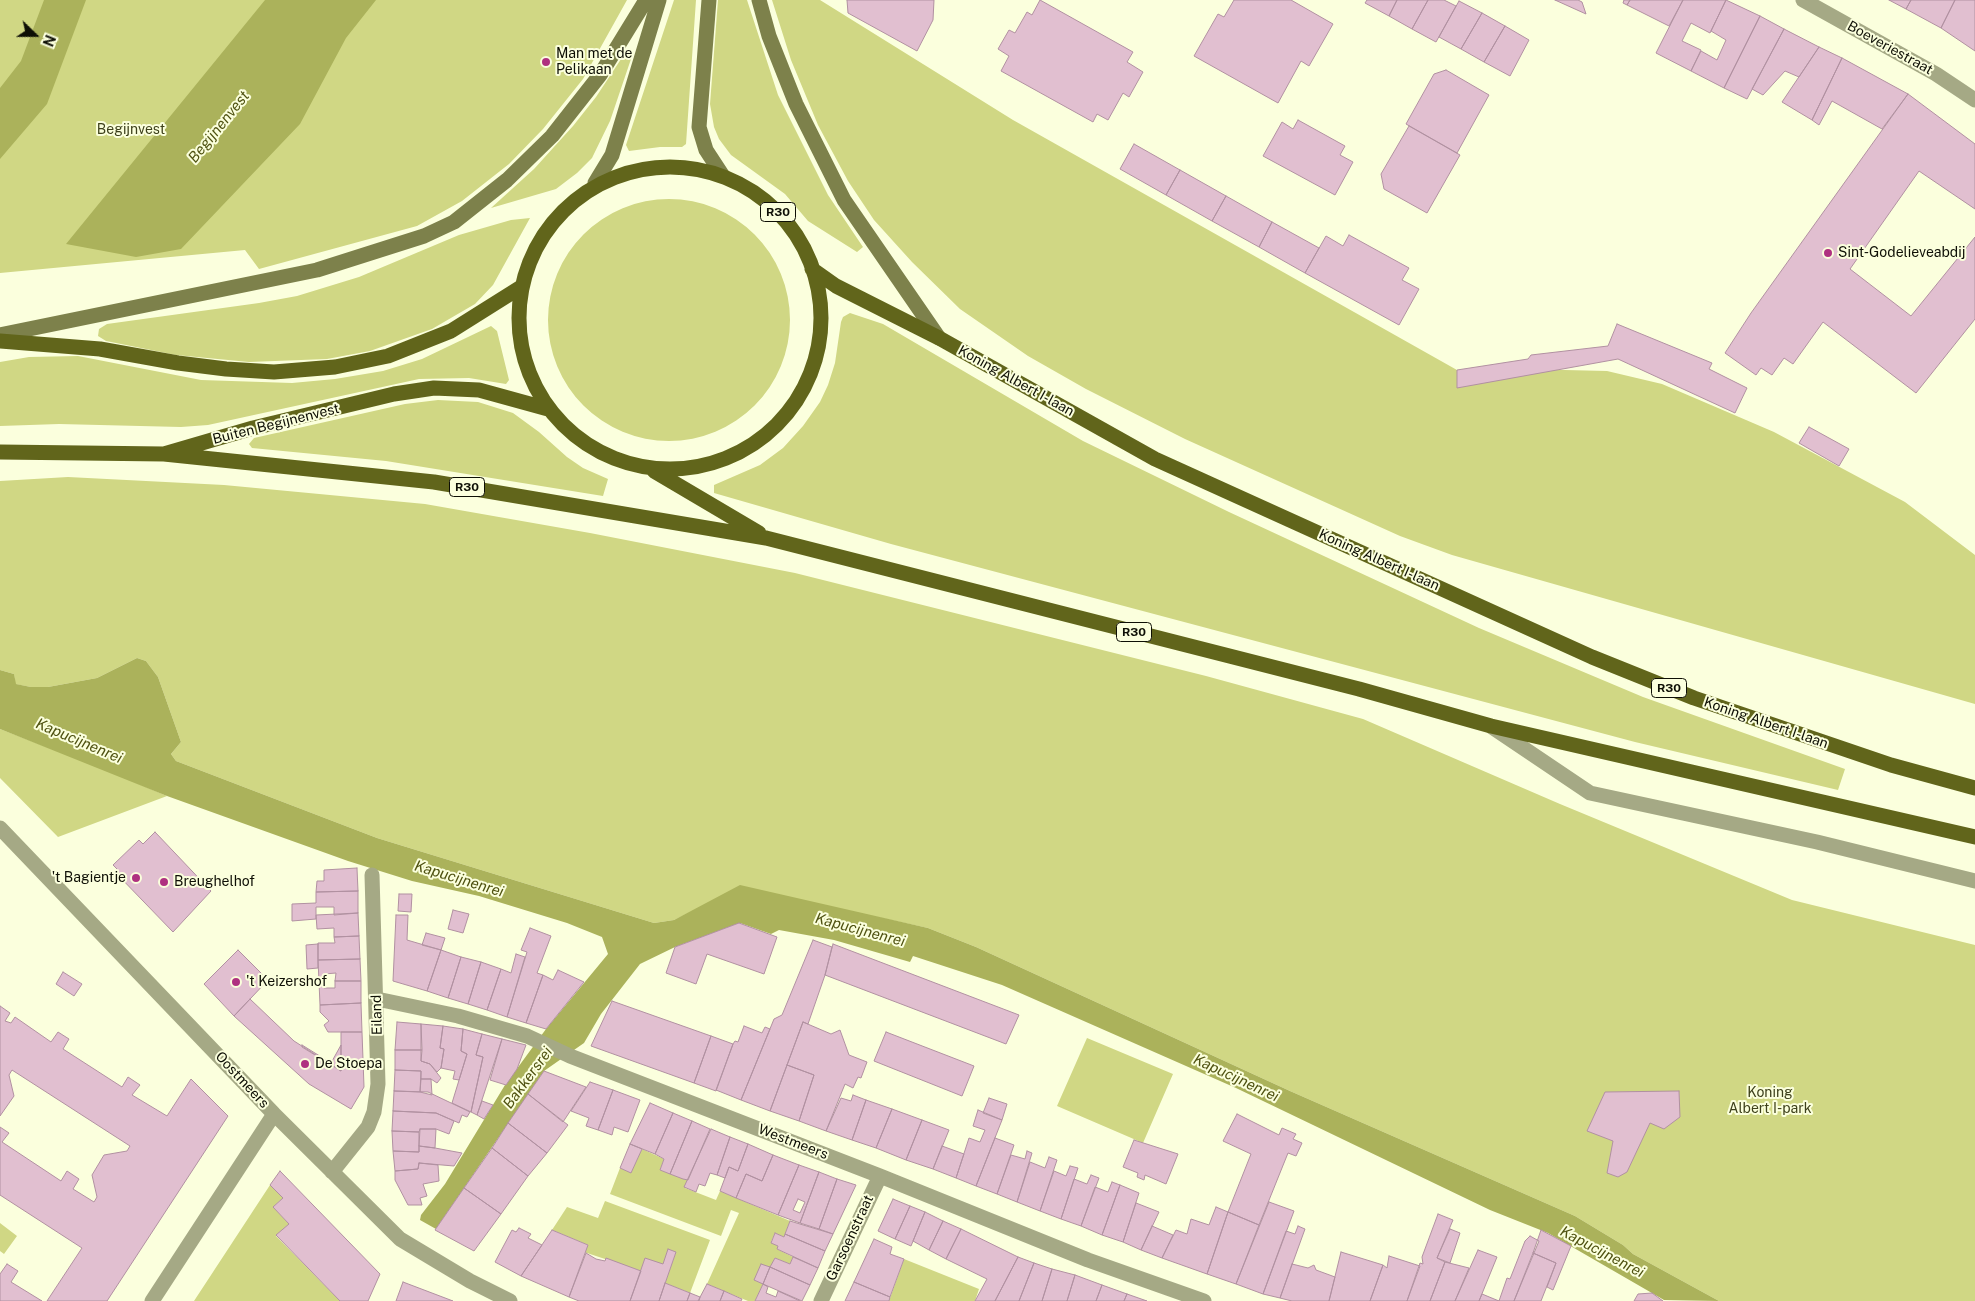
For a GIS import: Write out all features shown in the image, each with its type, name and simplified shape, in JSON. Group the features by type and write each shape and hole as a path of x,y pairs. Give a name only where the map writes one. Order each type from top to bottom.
{"main road":[{"path":"0,335 317,270 424,236 454,222 507,180 552,136 600,75 646,0"},
{"path":"595,184 612,155 659,0"},
{"path":"708,0 699,127 706,150 723,176"},
{"path":"759,0 769,36 796,104 844,200 939,338"},
{"name":"R30","path":"663,166 684,167 723,176 755,192 782,215 805,249 819,294 820,337 810,376 789,412 759,441 720,461 698,467 650,469 621,462 594,450 569,432 548,410 532,382 521,351 518,319 521,287 541,239 576,197 595,184 620,173 663,166"},
{"name":"Koning Albert I-laan","path":"812,269 836,286 939,338 1155,459 1592,657 1703,701 1891,765 1975,788"},
{"path":"0,340 100,348 178,363 226,369 274,372 335,367 388,356 451,331 521,287"},
{"name":"Buiten Begijnenvest","path":"0,452 164,454 272,424 394,394 434,388 478,390 548,410"},
{"name":"R30","path":"164,454 434,482 766,538 1359,689 1491,726 1975,837"},
{"name":"R30","path":"650,469 766,538"}],"street":[{"name":"Boeveriestraat","path":"1803,0 1936,74 1975,100"},
{"path":"1491,726 1590,793 1817,842 1975,882"},
{"name":"Oostmeers","path":"0,828 274,1114 400,1239 455,1273 510,1301"},
{"name":"Eiland","path":"332,1172 368,1127 374,1112 378,1084 372,875"},
{"name":"Westmeers","path":"377,999 483,1022 537,1041 570,1056 880,1176 1088,1260 1204,1301"},
{"path":"152,1301 274,1114"},
{"name":"Garsoenstraat","path":"821,1301 880,1176"}],"green space":[{"name":"Begijnvest","path":"0,0 627,0 583,79 543,129 509,164 462,201 417,226 259,269 245,250 0,273"},
{"path":"674,0 696,0 686,144 682,147 660,147 629,151 626,145"},
{"path":"718,0 747,0 778,95 828,195 863,247 857,252 808,221 785,194 731,155 719,139 714,127 710,104"},
{"path":"772,0 820,0 1013,120 1457,370 1480,368 1607,371 1662,384 1774,432 1905,502 1975,555 1975,704 1452,555 1400,536 1185,439 1086,389 1028,356 960,309 912,262 874,220 848,181 818,125 791,60"},
{"path":"625,53 630,54 631,59 610,121 592,158 577,173 556,189 491,208 534,169 573,126 596,97"},
{"path":"669,199 693,201 715,208 736,219 755,234 770,253 781,274 788,296 790,320 788,344 781,366 770,387 755,406 736,421 715,432 693,439 669,441 645,439 623,432 602,421 583,406 568,387 557,366 550,344 548,320 550,296 557,274 568,253 583,234 602,219 623,208 645,201"},
{"path":"530,218 493,285 475,304 432,329 370,351 327,359 249,362 176,355 106,341 98,336 99,329 107,324 297,296 359,277 459,235 511,220"},
{"path":"850,313 883,324 1083,441 1229,512 1479,628 1643,697 1845,769 1838,790 1635,742 891,544 714,493 714,485 760,465 783,448 803,426 820,402 828,385 835,363 841,322 843,317"},
{"path":"491,326 497,331 509,380 506,384 469,378 419,379 208,425 181,427 59,424 0,426 0,362 29,357 78,356 201,380 292,383 335,379 383,371 422,359"},
{"path":"438,400 478,402 513,413 539,432 567,457 583,468 608,479 603,496 386,461 252,448 249,444 254,438 405,404"},
{"name":"Koning Albert I-park","path":"68,477 224,485 425,504 590,533 795,573 1206,676 1363,719 1560,804 1792,900 1975,945 1975,1301 1719,1301 1633,1254 1623,1245 1575,1216 1290,1091 976,947 928,928 840,909 705,905 674,920 654,923 377,838 176,761 171,754 181,742 158,677 146,661 137,658 97,678 48,687 31,687 15,684 14,674 0,670 0,481"},
{"path":"0,729 167,796 58,837 0,778"},
{"path":"1087,1038 1173,1074 1143,1143 1057,1106"},
{"path":"642,1149 664,1159 660,1170 688,1180 685,1188 716,1200 720,1191 790,1221 784,1237 775,1233 771,1242 778,1246 777,1249 793,1257 790,1264 775,1258 755,1301 748,1301 707,1284 739,1213 731,1210 721,1236 610,1194 620,1168 631,1172"},
{"path":"270,1185 283,1198 273,1207 289,1224 276,1236 340,1301 194,1301"},
{"path":"605,1201 710,1240 690,1293 665,1283 676,1252 663,1264 641,1271 584,1252 588,1245 552,1230 567,1207 598,1218"},
{"path":"0,1223 17,1236 4,1254 0,1251"},
{"path":"904,1259 979,1289 975,1301 889,1301"}],"water":[{"path":"44,0 86,0 47,104 0,159 0,88 21,61"},
{"name":"Begijnenvest","path":"265,0 376,0 346,38 300,124 181,249 136,257 66,244"},
{"path":"137,658 146,661 158,677 181,742 171,754 176,761 377,838 654,923 674,920 740,885 928,928 976,947 1290,1091 1575,1216 1623,1245 1633,1254 1719,1301 1664,1300 1548,1233 1490,1210 1236,1088 1002,985 913,956 910,962 834,940 779,930 771,934 740,923 675,947 640,964 601,1014 584,1043 544,1071 436,1229 420,1220 421,1215 445,1184 505,1085 546,1029 608,954 602,937 567,923 479,896 412,881 348,861 167,796 0,729 0,670 14,674 16,684 31,687 48,687 97,678"}],"building":[{"path":"847,0 934,0 933,20 917,51 848,13"},
{"path":"1040,0 1133,52 1127,62 1143,72 1129,97 1123,93 1108,120 1097,114 1093,122 1001,71 1009,56 998,49 1009,30 1015,33 1027,12 1032,15"},
{"path":"1234,0 1291,0 1333,24 1309,66 1301,61 1278,103 1194,56 1218,14 1224,17"},
{"path":"1367,0 1397,0 1389,16 1365,3"},
{"path":"1397,0 1428,0 1412,29 1389,16"},
{"path":"1428,0 1444,0 1456,6 1436,42 1412,29"},
{"path":"1555,0 1578,0 1582,2 1586,14"},
{"path":"1624,0 1630,0 1627,5 1623,3"},
{"path":"1630,0 1683,0 1669,26 1627,5"},
{"path":"1683,0 1726,0 1710,33 1691,23 1682,41 1701,50 1691,71 1656,53"},
{"path":"1726,0 1760,16 1724,88 1691,71 1701,51 1717,60 1726,40 1711,31"},
{"path":"1889,0 1911,0 1906,9"},
{"path":"1911,0 1955,0 1941,28 1906,9"},
{"path":"1955,0 1975,0 1975,51 1941,28"},
{"path":"1459,1 1482,13 1461,49 1439,37"},
{"path":"1482,13 1505,26 1484,62 1461,49"},
{"path":"1760,16 1784,29 1747,99 1724,88"},
{"path":"1505,26 1529,40 1510,76 1484,62"},
{"path":"1784,29 1819,47 1799,77 1785,71 1763,95 1752,89"},
{"path":"1819,47 1842,58 1812,120 1782,102"},
{"path":"1842,58 1908,94 1882,129 1832,101 1819,125 1812,120"},
{"path":"1446,70 1489,95 1457,153 1406,124 1434,74"},
{"name":"Sint-Godelieveabdij","path":"1908,94 1975,144 1975,209 1919,171 1850,269 1911,316 1975,237 1975,319 1916,393 1823,322 1793,364 1784,358 1772,375 1761,368 1756,375 1725,353 1751,313"},
{"path":"1298,120 1345,146 1340,155 1353,162 1335,195 1263,156 1282,122 1293,129"},
{"path":"1409,126 1460,155 1427,213 1384,189 1381,174"},
{"path":"1134,144 1180,170 1166,195 1120,169"},
{"path":"1180,170 1226,196 1212,221 1166,195"},
{"path":"1226,196 1272,222 1259,247 1212,221"},
{"path":"1272,222 1319,248 1305,273 1259,247"},
{"path":"1349,235 1409,268 1402,280 1419,289 1399,325 1305,273 1326,236 1343,246"},
{"path":"1617,324 1712,363 1709,369 1747,388 1735,413 1618,359 1457,388 1457,370 1528,359 1531,355 1608,346"},
{"path":"1809,427 1849,449 1839,466 1799,443"},
{"name":"Breughelhof","path":"155,832 211,891 173,932 115,872 118,870 113,865 139,840 143,844"},
{"path":"357,868 358,891 316,892 317,881 324,881 324,870"},
{"path":"358,891 358,913 334,915 334,907 316,907 316,919 292,921 292,904 316,903 316,892"},
{"path":"399,894 412,894 411,912 398,911"},
{"path":"453,910 469,914 463,933 448,929"},
{"path":"358,913 359,936 334,937 334,928 317,929 316,915"},
{"path":"396,915 408,915 407,940 441,950 427,991 393,981"},
{"path":"739,923 777,937 764,974 707,954 696,984 666,973 675,947"},
{"path":"530,928 551,936 537,973 543,975 526,1023 507,1017 527,952 521,950"},
{"path":"426,933 445,938 441,950 422,945"},
{"path":"359,936 360,959 318,960 318,943 335,943 334,937"},
{"path":"813,940 832,947 825,975 808,1024 803,1022 770,1111 741,1100 774,1019 782,1015"},
{"path":"318,944 318,968 307,969 306,945"},
{"path":"833,944 1019,1015 1006,1044 825,975"},
{"name":"'t Keizershof","path":"238,950 268,980 234,1016 204,984"},
{"path":"441,950 461,957 448,998 427,991"},
{"path":"516,954 525,957 507,1017 487,1010 501,969 511,973"},
{"path":"461,957 481,962 468,1004 448,998"},
{"path":"360,959 361,981 335,981 336,973 324,974 324,982 319,982 318,960"},
{"path":"481,962 501,969 487,1010 468,1004"},
{"path":"558,970 584,982 546,1029 526,1023 543,975 553,980"},
{"path":"63,972 82,984 74,996 56,984"},
{"path":"335,981 361,981 361,1003 320,1005 319,982 324,982 324,988 335,988"},
{"path":"250,999 294,1041 341,1071 341,1032 362,1032 364,1087 351,1109 309,1084 234,1016"},
{"path":"612,1001 711,1036 694,1083 591,1046"},
{"path":"361,1003 362,1032 328,1032 324,1025 329,1021 320,1012 320,1005"},
{"path":"0,1006 10,1013 5,1021 11,1023 15,1017 51,1042 58,1032 69,1039 63,1049 122,1087 128,1077 140,1085 132,1095 167,1116 191,1079 228,1116 107,1301 47,1301 82,1248 0,1195 0,1127 9,1133 2,1142 61,1181 67,1171 79,1179 73,1189 94,1202 97,1197 92,1175 104,1155 127,1151 130,1146 12,1070 9,1075 14,1096 0,1116"},
{"path":"397,1022 421,1024 422,1050 395,1050"},
{"path":"803,1022 831,1034 840,1030 849,1055 867,1062 861,1078 858,1077 853,1088 845,1084 826,1131 799,1121 814,1075 787,1065"},
{"path":"421,1024 443,1026 440,1048 444,1049 441,1068 437,1072 430,1064 421,1061"},
{"path":"443,1026 463,1029 461,1051 467,1054 459,1080 453,1079 455,1071 441,1068 444,1049 440,1048"},
{"path":"744,1026 762,1033 765,1027 770,1029 741,1100 716,1090 733,1044 735,1041 738,1042"},
{"path":"463,1029 482,1034 476,1055 483,1057 471,1112 452,1103 467,1054 461,1051"},
{"path":"886,1032 974,1066 962,1096 874,1061"},
{"path":"482,1034 502,1039 477,1115 471,1112 483,1057 476,1055"},
{"path":"711,1036 733,1044 716,1091 694,1083"},
{"path":"502,1039 526,1045 517,1069 506,1085 490,1080"},
{"path":"302,1045 331,1063 341,1045 341,1071 302,1047"},
{"path":"395,1050 422,1050 421,1061 430,1064 441,1078 437,1083 431,1079 421,1079 421,1071 395,1070"},
{"path":"787,1065 814,1075 799,1121 770,1111"},
{"path":"395,1070 421,1071 420,1092 394,1091"},
{"path":"544,1071 586,1087 563,1122 528,1094"},
{"path":"421,1079 431,1079 432,1095 420,1092"},
{"path":"590,1082 613,1090 598,1130 586,1126 589,1118 571,1111"},
{"path":"613,1090 640,1100 628,1132 614,1127 612,1135 598,1130"},
{"path":"394,1091 428,1092 470,1112 467,1117 462,1115 459,1123 436,1113 393,1111"},
{"path":"1679,1091 1680,1117 1664,1129 1650,1123 1627,1172 1618,1177 1607,1173 1613,1141 1587,1131 1605,1092"},
{"path":"528,1094 568,1125 547,1153 508,1123"},
{"path":"853,1095 866,1100 852,1140 826,1131 841,1098 851,1101"},
{"path":"989,1098 1007,1104 1002,1120 983,1113"},
{"path":"866,1100 892,1109 876,1148 852,1140"},
{"path":"482,1101 493,1105 484,1119 477,1115"},
{"path":"650,1103 673,1113 655,1154 630,1144"},
{"path":"892,1109 922,1120 906,1160 876,1148"},
{"path":"978,1110 1002,1120 976,1186 956,1178 969,1138 980,1142 985,1130 973,1126"},
{"path":"393,1111 436,1113 454,1121 449,1134 436,1129 420,1129 419,1132 392,1131"},
{"path":"673,1113 692,1121 670,1174 660,1170 664,1159 655,1154"},
{"path":"1237,1114 1279,1135 1282,1128 1296,1134 1293,1139 1302,1143 1296,1156 1288,1153 1259,1225 1228,1212 1251,1154 1223,1141"},
{"path":"922,1120 949,1130 933,1169 906,1160"},
{"path":"692,1121 710,1129 688,1180 670,1174"},
{"path":"508,1123 547,1153 528,1176 492,1148"},
{"path":"420,1129 436,1129 435,1148 419,1146"},
{"path":"711,1129 730,1137 717,1175 710,1173 705,1186 699,1184 696,1192 684,1187"},
{"path":"392,1131 419,1132 419,1152 393,1151"},
{"path":"730,1137 748,1144 738,1171 729,1167 725,1178 717,1175"},
{"path":"995,1138 1014,1145 997,1194 976,1186"},
{"path":"1134,1140 1178,1154 1166,1184 1145,1175 1144,1180 1137,1177 1138,1173 1123,1167"},
{"path":"630,1144 642,1149 631,1173 620,1168"},
{"path":"748,1144 773,1155 762,1181 746,1174 736,1198 720,1191 729,1167 738,1171"},
{"path":"419,1146 462,1153 454,1166 419,1163 418,1169 395,1171 393,1151 419,1152"},
{"path":"942,1146 964,1154 956,1178 933,1169"},
{"path":"492,1148 528,1176 501,1214 464,1188"},
{"path":"1027,1151 1032,1153 1017,1202 997,1194 1011,1155 1025,1159"},
{"path":"773,1155 799,1165 778,1215 736,1198 746,1174 762,1181"},
{"path":"1049,1157 1057,1160 1040,1211 1017,1202 1030,1162 1045,1168"},
{"path":"419,1163 438,1165 439,1181 423,1184 427,1196 420,1198 422,1205 408,1205 395,1180 395,1171 418,1169"},
{"path":"799,1165 819,1172 800,1223 778,1215","holes":["798,1199 805,1202 800,1213 793,1210"]},
{"path":"1070,1166 1078,1168 1061,1219 1040,1211 1054,1171 1066,1176"},
{"path":"280,1171 380,1274 368,1301 340,1301 276,1235 289,1224 273,1207 283,1198 270,1185"},
{"path":"819,1172 837,1179 819,1229 800,1223"},
{"path":"1091,1175 1099,1178 1081,1226 1061,1219 1074,1179 1087,1184"},
{"path":"837,1179 856,1185 833,1234 819,1229"},
{"path":"1112,1182 1120,1185 1102,1235 1081,1226 1095,1187 1108,1192"},
{"path":"1120,1185 1139,1193 1123,1242 1102,1235"},
{"path":"464,1188 501,1214 474,1251 435,1230"},
{"path":"893,1199 910,1206 895,1239 878,1231"},
{"path":"1269,1202 1294,1211 1263,1294 1236,1284"},
{"path":"1136,1203 1159,1212 1141,1250 1123,1242"},
{"path":"910,1206 925,1212 911,1246 895,1239"},
{"path":"1216,1207 1228,1212 1207,1274 1162,1258 1176,1230 1187,1234 1191,1219 1209,1225"},
{"path":"925,1212 943,1221 929,1250 913,1241"},
{"path":"1228,1212 1259,1225 1236,1284 1207,1274"},
{"path":"1438,1214 1453,1220 1437,1258 1445,1262 1430,1301 1407,1301 1420,1263 1423,1264 1422,1257"},
{"path":"790,1221 833,1234 825,1251 785,1234"},
{"path":"943,1221 961,1229 946,1259 929,1250"},
{"path":"1152,1226 1173,1235 1162,1258 1141,1250"},
{"path":"1298,1226 1305,1229 1280,1298 1263,1294 1286,1231 1295,1234"},
{"path":"519,1228 531,1234 528,1238 542,1245 521,1276 495,1262 512,1230 516,1232"},
{"path":"961,1229 1018,1257 995,1301 975,1301 987,1279 946,1259"},
{"path":"1450,1229 1460,1233 1450,1263 1437,1258"},
{"path":"552,1230 588,1245 569,1297 521,1276"},
{"path":"1541,1230 1571,1246 1553,1290 1547,1287 1556,1263 1533,1253"},
{"path":"775,1233 784,1237 785,1234 825,1251 818,1268 777,1249 778,1246 771,1243"},
{"path":"1530,1236 1539,1241 1514,1301 1499,1301 1507,1278 1510,1279 1525,1241"},
{"path":"874,1239 892,1247 890,1254 904,1259 890,1297 854,1282"},
{"path":"668,1249 676,1252 659,1301 630,1301 645,1258 663,1264"},
{"path":"1478,1250 1497,1257 1479,1301 1455,1301"},
{"path":"1341,1252 1383,1265 1370,1301 1329,1301"},
{"path":"586,1253 596,1259 605,1261 606,1258 641,1271 630,1301 579,1301 569,1297"},
{"path":"1533,1253 1556,1263 1541,1301 1514,1301"},
{"path":"1389,1256 1420,1266 1407,1301 1370,1301 1383,1265 1387,1268"},
{"path":"793,1257 818,1268 810,1285 770,1267 775,1258 790,1264"},
{"path":"1018,1257 1034,1263 1019,1301 995,1301"},
{"path":"1445,1262 1469,1268 1455,1301 1430,1301"},
{"path":"1034,1263 1052,1269 1042,1301 1019,1301"},
{"path":"7,1264 18,1271 11,1282 42,1301 0,1301 0,1274"},
{"path":"761,1264 770,1267 763,1284 754,1280"},
{"path":"1292,1264 1308,1268 1314,1265 1316,1270 1335,1277 1329,1301 1292,1301 1280,1298"},
{"path":"770,1267 810,1285 802,1301 763,1284"},
{"path":"1052,1269 1075,1275 1067,1301 1042,1301"},
{"path":"1075,1275 1102,1285 1096,1301 1067,1301"},
{"path":"403,1282 453,1301 396,1301"},
{"path":"854,1282 890,1297 889,1301 845,1301"},
{"path":"665,1283 690,1293 687,1301 659,1301"},
{"path":"707,1284 724,1291 720,1301 698,1301"},
{"path":"763,1284 768,1287 766,1293 776,1297 778,1291 800,1301 755,1301"},
{"path":"1102,1285 1127,1294 1124,1301 1096,1301"},
{"path":"724,1291 742,1299 741,1301 720,1301"},
{"path":"690,1293 700,1297 699,1301 687,1301"},
{"path":"1652,1293 1663,1301 1634,1301 1638,1294"},
{"path":"1127,1294 1147,1301 1124,1301"},
{"path":"1482,1294 1499,1301 1479,1301"}],"place":[{"name":"Man met de Pelikaan","path":"546,62"},
{"name":"Sint-Godelieveabdij","path":"1828,253"},
{"name":"'t Bagientje","path":"136,878"},
{"name":"Breughelhof","path":"164,882"},
{"name":"'t Keizershof","path":"236,982"},
{"name":"De Stoepa","path":"305,1064"}],"water label":[{"name":"Kapucijnenrei","path":"79,741"},
{"name":"Kapucijnenrei","path":"459,879"},
{"name":"Kapucijnenrei","path":"860,930"},
{"name":"Bakkersrei","path":"528,1078"},
{"name":"Kapucijnenrei","path":"1236,1078"},
{"name":"Kapucijnenrei","path":"1602,1252"}]}
